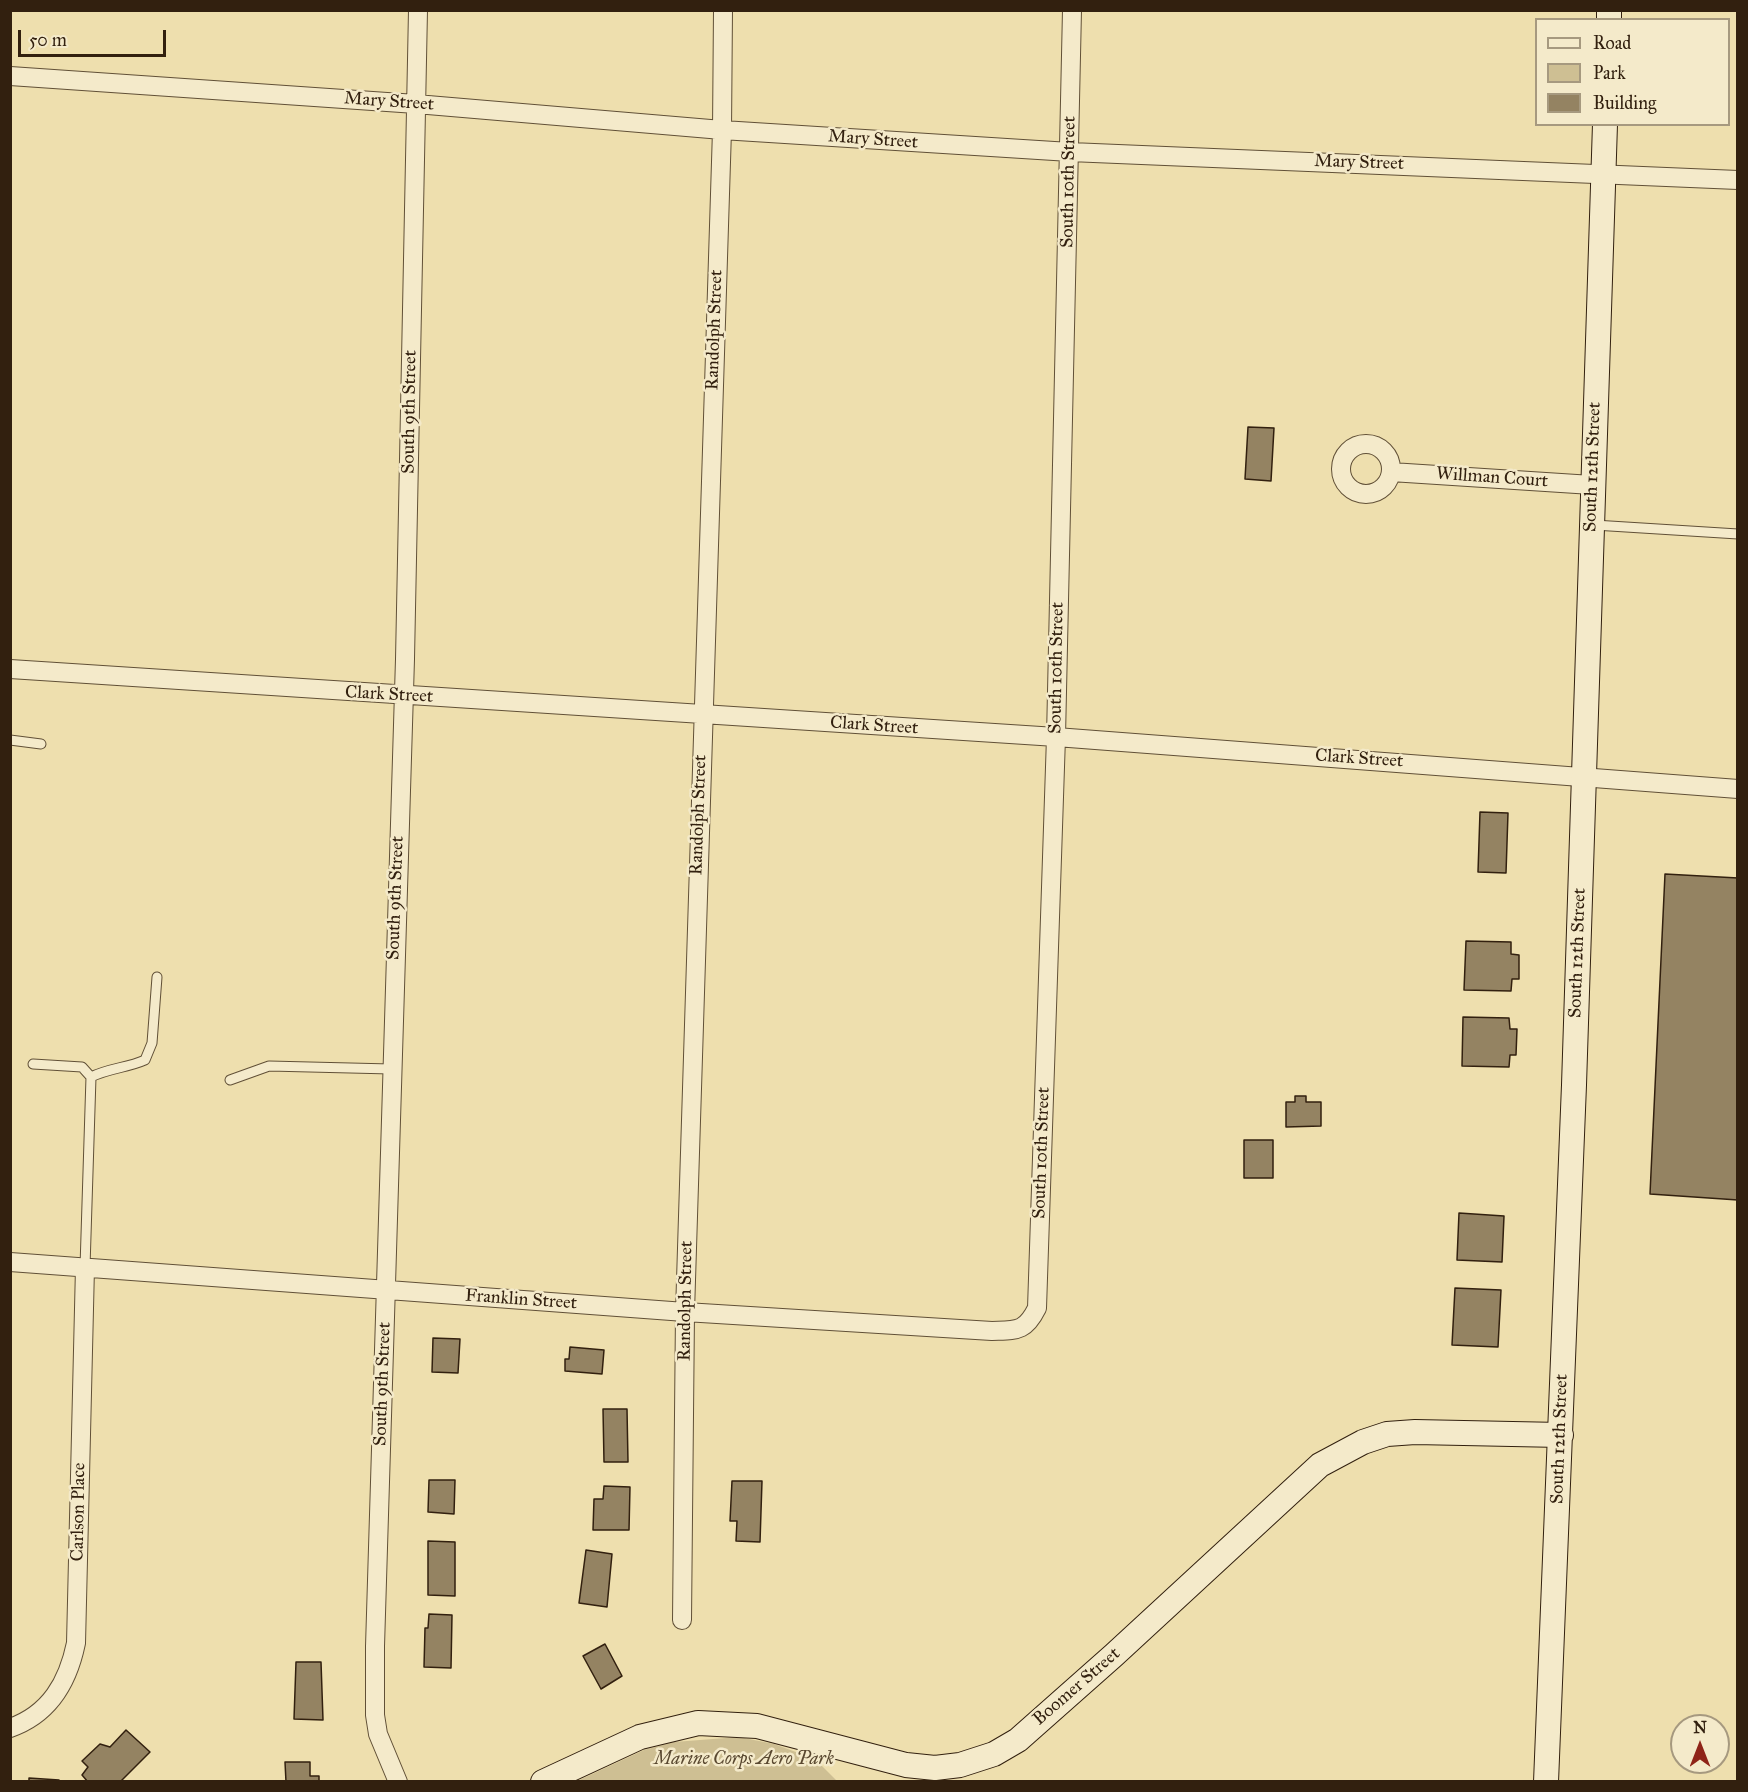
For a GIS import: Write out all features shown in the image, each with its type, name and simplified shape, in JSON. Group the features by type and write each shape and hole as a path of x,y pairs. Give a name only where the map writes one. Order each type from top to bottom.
{"street":[{"name":"South 9th Street","path":"398,1782 378,1734 375,1714 403,696 418,10"},
{"name":"Randolph Street","path":"682,1620 685,1312 722,130 723,10"},
{"name":"South 10th Street","path":"1030,1323 1037,1308 1056,737 1072,10"},
{"name":"Mary Street","path":"10,76 416,104 722,130 1070,152 1602,172 1737,180"},
{"name":"South 12th Street","path":"1546,1782 1561,1435 1605,126"},
{"name":"Willman Court","path":"1391,472 1592,485"},
{"name":"Clark Street","path":"10,669 1056,737 1737,789"},
{"name":"Franklin Street","path":"10,1262 685,1312 992,1331 1017,1330 1030,1323"},
{"name":"Carlson Place","path":"10,1728 39,1713 60,1690 72,1666 76,1642 85,1267"},
{"name":"Boomer Street","path":"543,1782 640,1737 698,1723 757,1726 906,1765 935,1768 960,1765 994,1754 1026,1732 1114,1655 1320,1465 1341,1452 1387,1434 1415,1431 1561,1435"}],"lane":[{"path":"1592,525 1737,534"},
{"path":"10,740 41,744"},
{"path":"92,1077 104,1070 129,1068 145,1060 152,1043 157,977"},
{"path":"33,1064 82,1067 92,1077 85,1267"},
{"path":"230,1080 269,1066 392,1069"}],"green space":[{"name":"Marine Corps Aero Park","path":"739,1737 774,1744 815,1759 837,1781 575,1782 644,1750 674,1742"}],"building":[{"path":"1248,427 1274,428 1271,481 1245,479"},
{"path":"1480,812 1508,813 1506,873 1478,872"},
{"path":"1665,874 1738,878 1738,1200 1650,1194"},
{"path":"1466,941 1511,942 1511,954 1519,955 1519,979 1512,979 1511,991 1464,990"},
{"path":"1463,1017 1509,1018 1510,1029 1517,1029 1516,1055 1510,1055 1509,1067 1462,1066"},
{"path":"1295,1096 1306,1096 1306,1102 1321,1102 1321,1126 1286,1127 1286,1102 1295,1102"},
{"path":"1244,1140 1273,1140 1273,1178 1244,1178"},
{"path":"1459,1213 1504,1216 1502,1262 1457,1260"},
{"path":"1455,1288 1501,1290 1498,1347 1452,1345"},
{"path":"433,1338 460,1339 458,1373 432,1372"},
{"path":"570,1347 604,1350 602,1374 565,1371 565,1359 569,1359"},
{"path":"603,1409 627,1409 628,1462 604,1462"},
{"path":"429,1480 455,1480 454,1514 428,1512"},
{"path":"732,1481 762,1481 760,1542 736,1541 737,1521 730,1521"},
{"path":"604,1486 630,1487 629,1530 593,1530 594,1499 603,1499"},
{"path":"428,1541 455,1542 455,1596 428,1595"},
{"path":"586,1550 612,1554 607,1607 579,1603"},
{"path":"429,1614 452,1615 451,1668 424,1667 425,1628 428,1628"},
{"path":"605,1644 622,1676 601,1689 583,1656"},
{"path":"296,1662 321,1662 323,1720 294,1719"},
{"path":"126,1730 150,1752 120,1782 88,1782 82,1775 88,1767 82,1761 100,1744 110,1747"},
{"path":"285,1762 310,1762 310,1776 319,1776 319,1782 286,1782"},
{"path":"29,1778 59,1780 59,1782 29,1782"}]}
